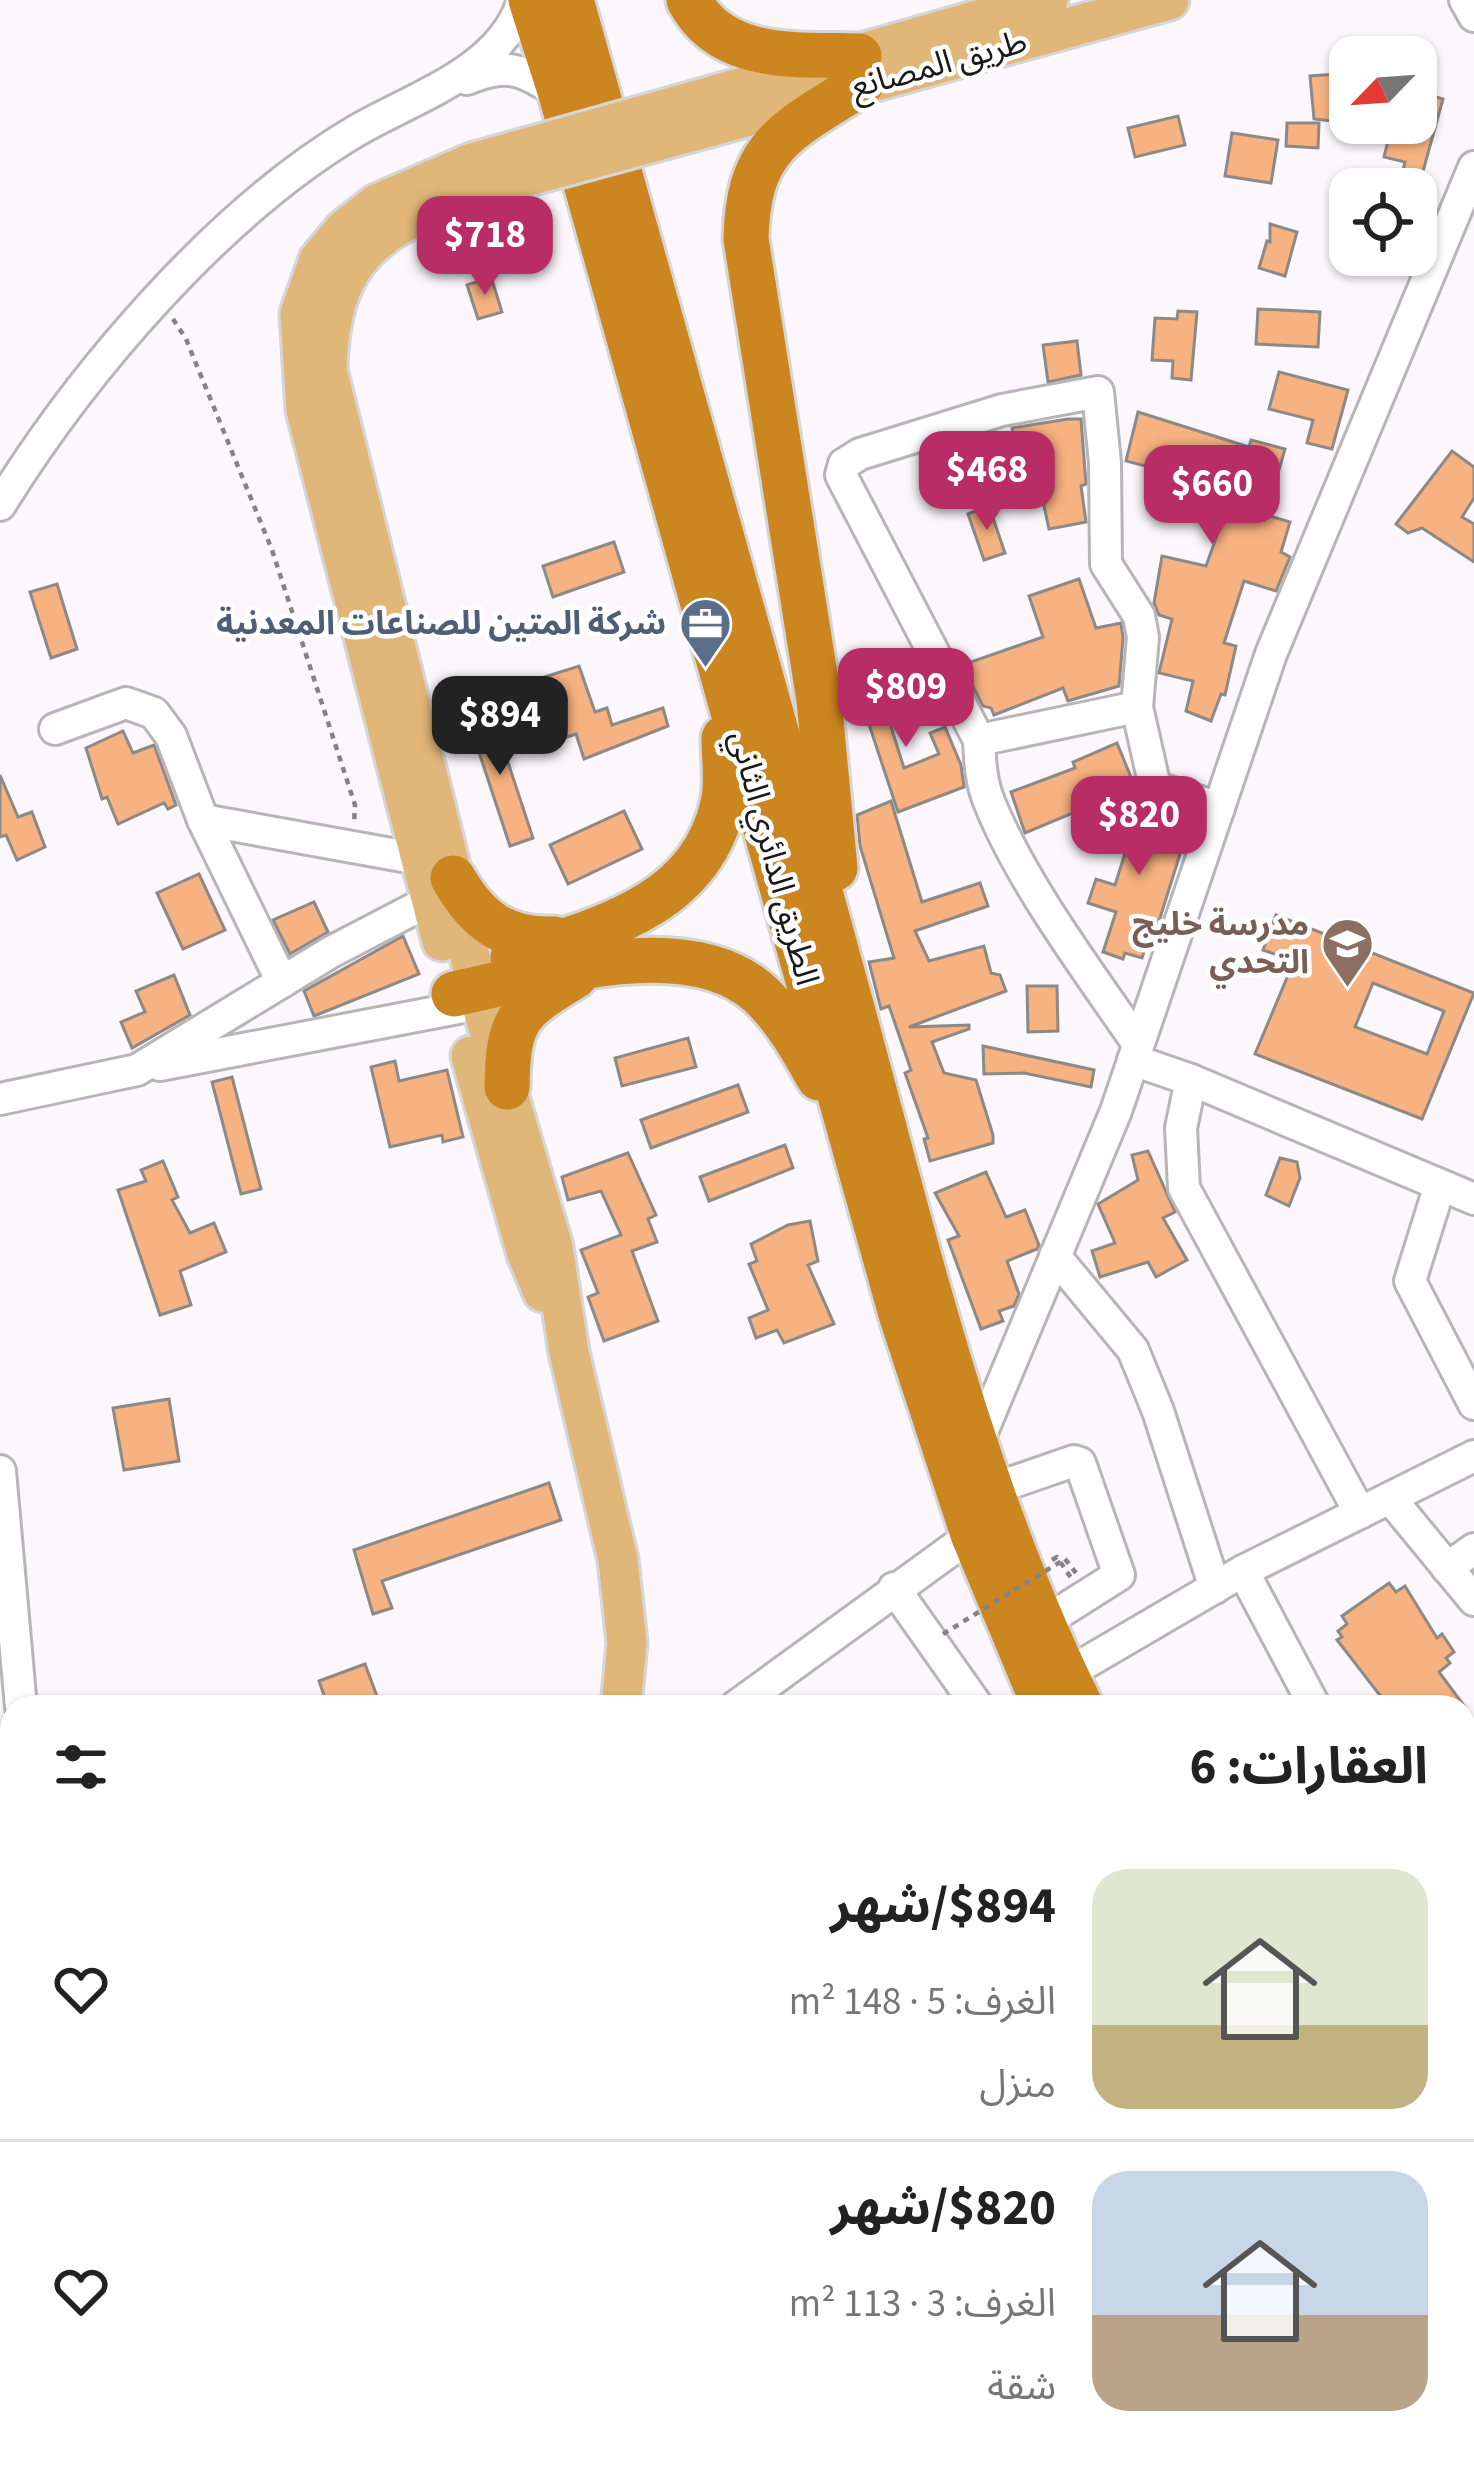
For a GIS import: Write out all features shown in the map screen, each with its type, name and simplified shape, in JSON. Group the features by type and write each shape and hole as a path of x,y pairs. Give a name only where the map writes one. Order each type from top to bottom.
{"highway":[{"name":"الطريق الدائري الثاني","path":"527,0 561,94 901,1314 974,1534 1063,1695"},
{"name":"الطريق الدائري الثاني","path":"571,0 907,1216 977,1444 1043,1623 1064,1695"},
{"path":"689,0 696,14 725,39 763,53 860,70"},
{"path":"849,997 819,700 746,239 746,206 757,167 780,139 860,70"},
{"path":"507,1087 513,1027 582,953 674,889 697,864 714,834 724,800 722,669"},
{"path":"435,879 490,926 582,953 678,958 718,969 758,992 792,1031 860,1168"},
{"path":"462,986 582,953"}],"main road":[{"name":"طريق المصانع","path":"860,70 1048,0"},
{"name":"طريق المصانع","path":"462,986 327,370 328,324 344,278 378,237 476,176 860,70 1169,0"},
{"path":"462,986 507,1087 553,1247 569,1352 618,1559 633,1695"},
{"path":"462,986 526,1254 569,1352"}],"street":[{"path":"0,505 88,380 159,299 245,216 355,132 428,94 500,43 527,0"},
{"path":"1465,0 1474,16"},
{"path":"428,94 506,67 561,94"},
{"path":"977,1444 1136,1052 1271,654 1474,167"},
{"path":"1219,808 1155,787 1137,707 1143,637 1137,613 1106,564 1105,463 1096,390 1002,410 860,454 842,468 841,476 979,740 980,773 990,805 1136,1052 1191,1080 1474,1198"},
{"path":"55,729 125,703 154,713 171,736 203,820 282,982"},
{"path":"979,740 1137,707"},
{"path":"203,820 357,848 435,879"},
{"path":"136,1070 282,982 435,879"},
{"path":"0,1099 136,1070 462,986"},
{"path":"1191,1080 1181,1126 1184,1188 1360,1513"},
{"path":"1440,1185 1410,1281 1474,1404"},
{"path":"1055,1256 1133,1350 1159,1411 1215,1588"},
{"path":"1065,1695 1243,1571 1474,1456"},
{"path":"993,1489 1073,1461 1080,1463 1119,1575 1043,1623"},
{"path":"0,1471 20,1695"},
{"path":"1390,1498 1474,1600"},
{"path":"751,1695 893,1588 974,1534"},
{"path":"1447,1568 1474,1549"},
{"path":"1243,1571 1309,1695"},
{"path":"893,1588 969,1695"}],"path":[{"path":"159,299 186,339 272,550 355,805 357,848"},
{"path":"943,1634 1061,1558"}],"building":[{"path":"1329,75 1329,121 1314,119 1310,76"},
{"path":"1178,116 1185,145 1135,157 1128,128"},
{"path":"1287,123 1319,123 1318,148 1286,146"},
{"path":"1232,133 1278,140 1271,183 1225,176"},
{"path":"1387,144 1431,144 1424,168 1404,168 1405,162 1384,157"},
{"path":"1270,224 1297,232 1285,276 1259,268 1270,242"},
{"path":"491,277 502,312 478,319 467,285"},
{"path":"1258,309 1320,312 1318,347 1256,344"},
{"path":"1178,311 1197,312 1191,380 1172,378 1173,361 1152,360 1155,318 1177,319"},
{"path":"1077,341 1081,375 1048,382 1043,345"},
{"path":"1279,372 1348,390 1332,449 1307,443 1313,420 1269,409"},
{"path":"1138,412 1249,447 1251,440 1285,449 1266,515 1290,522 1281,552 1290,557 1276,591 1244,581 1224,643 1236,646 1225,695 1221,694 1211,721 1186,711 1193,681 1159,673 1172,619 1159,615 1154,603 1162,556 1206,566 1221,524 1206,519 1212,501 1157,489 1161,470 1126,461"},
{"path":"1081,419 1086,522 1049,529 1034,460 1017,462 1012,428"},
{"path":"1452,451 1474,467 1474,498 1462,517 1474,524 1474,562 1422,528 1408,533 1396,524"},
{"path":"989,506 1005,553 984,560 968,514"},
{"path":"614,542 624,572 553,597 543,566"},
{"path":"1079,579 1096,628 1121,623 1119,686 1068,701 1063,688 994,715 983,706 962,665 1043,637 1029,596"},
{"path":"57,584 77,649 51,658 30,592"},
{"path":"869,657 904,768 939,754 930,733 945,727 961,765 964,787 898,812 849,664"},
{"path":"579,666 595,712 607,708 612,725 663,708 668,726 584,759 576,734 540,746 519,685"},
{"path":"491,711 533,838 510,846 468,719"},
{"path":"123,731 133,753 154,745 176,805 168,809 164,803 118,824 107,797 102,799 86,748"},
{"path":"1117,743 1135,787 1025,833 1011,792 1075,768 1073,762"},
{"path":"0,775 18,817 32,812 45,847 17,860 6,835 0,837"},
{"path":"891,801 922,902 980,883 988,906 915,931 929,961 984,946 991,973 1000,975 1006,991 909,1027 969,1025 969,1029 932,1042 944,1073 976,1080 993,1135 993,1143 930,1161 924,1139 928,1138 905,1073 911,1070 889,1006 881,1009 869,962 894,958 860,846 857,815"},
{"path":"1157,808 1191,819 1150,950 1145,949 1142,958 1125,953 1123,959 1103,952 1116,912 1088,903 1096,879 1115,885 1127,847 1097,837 1106,810 1151,825"},
{"path":"624,811 642,849 568,884 550,845"},
{"path":"199,874 225,930 183,949 157,893"},
{"path":"314,902 328,932 290,954 273,920"},
{"path":"1276,915 1474,993 1422,1119 1255,1054 1294,961 1263,950","holes":["1373,983 1444,1011 1427,1054 1355,1027"]},
{"path":"403,936 419,974 314,1016 304,991"},
{"path":"174,975 190,1015 132,1048 121,1022 145,1012 136,991"},
{"path":"1027,986 1057,986 1058,1031 1028,1032"},
{"path":"688,1038 696,1067 622,1086 615,1058"},
{"path":"983,1046 1094,1070 1091,1087 1024,1073 984,1074"},
{"path":"395,1061 399,1081 447,1070 463,1137 443,1142 442,1135 390,1147 371,1067"},
{"path":"232,1077 261,1189 241,1194 212,1082"},
{"path":"738,1085 748,1112 651,1148 641,1120"},
{"path":"785,1145 793,1168 709,1201 700,1177"},
{"path":"1148,1151 1175,1212 1163,1218 1187,1260 1156,1277 1148,1262 1100,1277 1092,1251 1115,1243 1098,1204 1138,1180 1132,1155"},
{"path":"628,1153 656,1215 648,1219 657,1242 632,1251 658,1321 604,1341 588,1297 598,1293 581,1250 621,1235 601,1191 568,1200 562,1177"},
{"path":"1280,1158 1297,1162 1300,1178 1289,1206 1266,1195"},
{"path":"163,1161 178,1197 172,1200 190,1233 214,1223 226,1252 180,1271 191,1305 160,1315 118,1190 146,1181 141,1170"},
{"path":"986,1172 1006,1217 1025,1210 1039,1245 1007,1261 1019,1294 1014,1306 999,1311 1003,1321 981,1329 948,1240 959,1236 935,1193"},
{"path":"810,1221 818,1261 808,1265 834,1324 784,1343 777,1330 756,1338 749,1318 768,1310 749,1264 757,1261 751,1244 788,1225"},
{"path":"169,1399 179,1461 124,1470 113,1408"},
{"path":"549,1483 561,1520 382,1581 392,1608 373,1614 354,1550"},
{"path":"1389,1583 1396,1592 1405,1586 1437,1638 1442,1634 1454,1652 1439,1672 1456,1695 1380,1695 1337,1640 1342,1637 1338,1631 1347,1624 1342,1616"},
{"path":"365,1664 377,1695 324,1695 319,1681"}],"place":[{"name":"شركة المتين للصناعات المعدنية","path":"705,669"},
{"name":"مدرسة خليج التحدي","path":"1348,989"}]}
